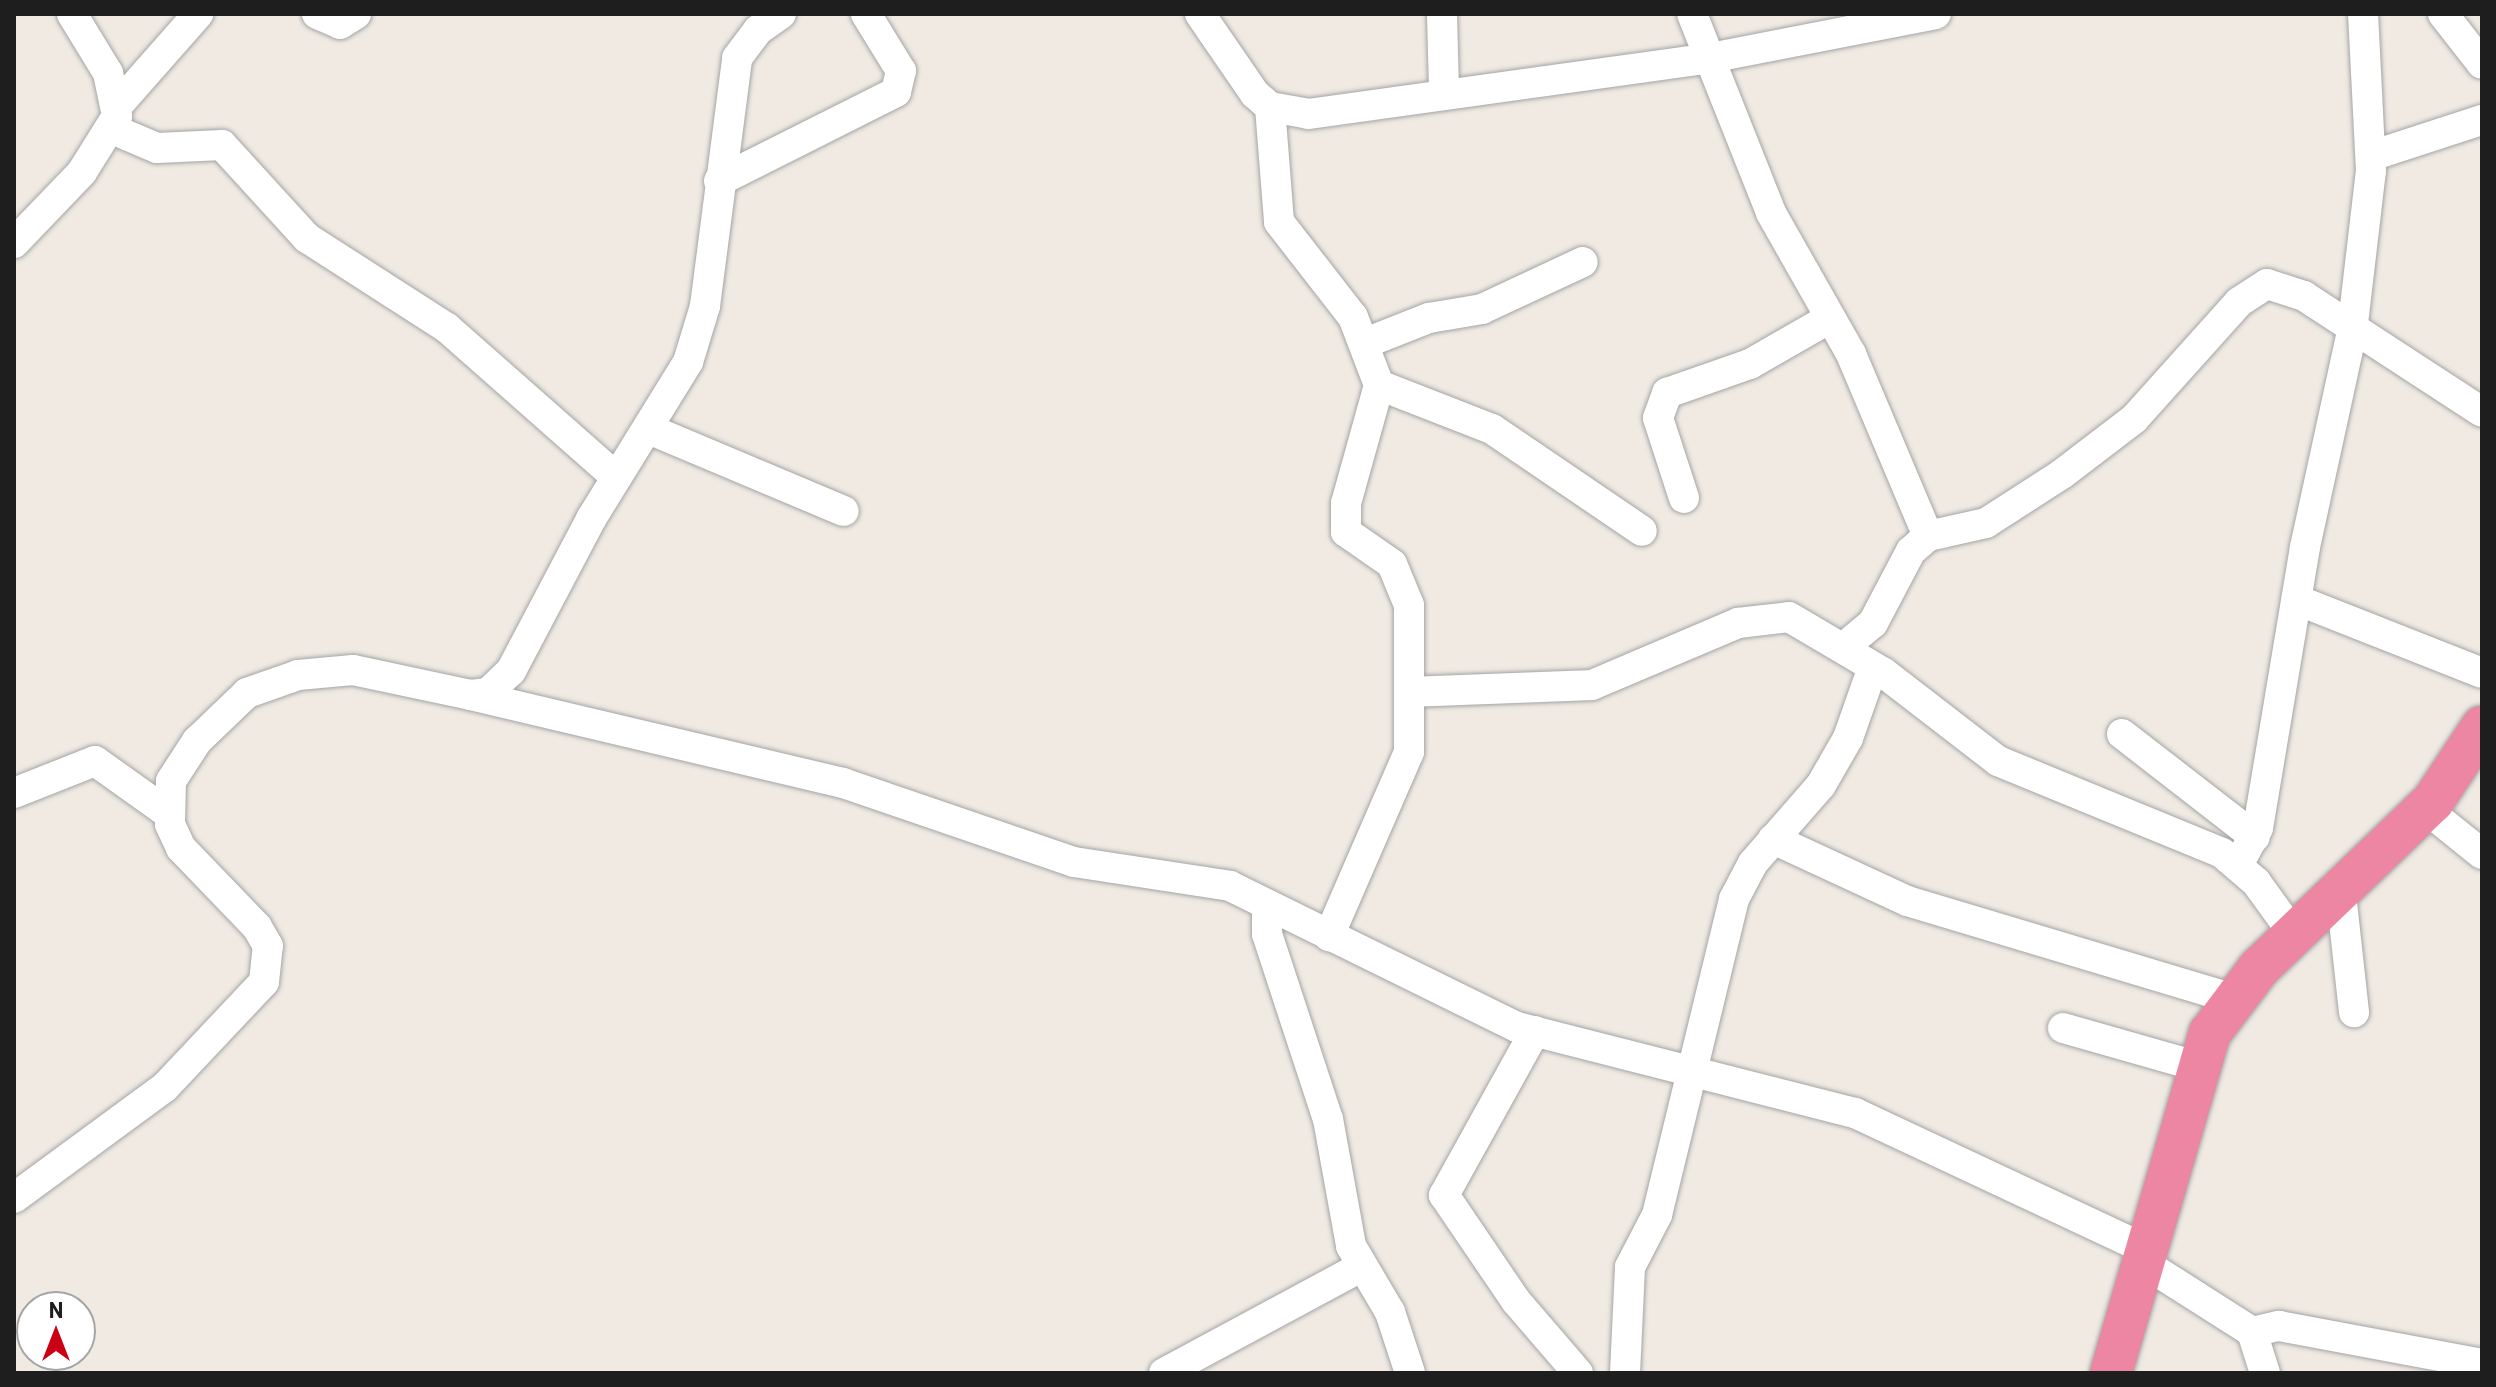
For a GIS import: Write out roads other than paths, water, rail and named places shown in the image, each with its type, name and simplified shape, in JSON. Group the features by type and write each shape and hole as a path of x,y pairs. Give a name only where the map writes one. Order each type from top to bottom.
{"highway":[{"path":"2111,1373 2149,1258 2196,1066 2231,998 2426,809 2482,727"}],"street":[{"path":"72,14 108,73 115,117 157,148 222,145 307,238 447,328 616,477"},
{"path":"14,243 198,14"},
{"path":"317,14 340,24 356,14"},
{"path":"471,695 488,693 511,671 616,477 651,430 701,322 737,58 758,30 781,14"},
{"path":"719,181 896,92 901,71 866,14"},
{"path":"1200,14 1270,107 1279,222 1368,342 1379,385 1343,521 1346,532 1392,564 1403,584 1410,692 1409,752 1398,788 1329,936"},
{"path":"1442,14 1444,92"},
{"path":"1692,14 1771,213 1830,318 1928,536"},
{"path":"1270,107 1308,114 1444,92 1710,58 1936,14"},
{"path":"2238,865 2255,837 2297,600 2352,332 2371,156 2363,14"},
{"path":"2443,14 2482,64"},
{"path":"2371,156 2482,120"},
{"path":"1368,342 1429,318 1482,309 1583,262"},
{"path":"1843,648 1873,623 1911,551 1928,536 1986,523 2062,474 2134,419 2254,289 2282,285 2482,412"},
{"path":"1684,498 1658,418 1667,393 1750,364 1830,318"},
{"path":"1379,385 1492,429 1642,531"},
{"path":"651,430 844,511"},
{"path":"2297,600 2482,673"},
{"path":"1410,692 1592,685 1769,616 1789,617 1873,667 1998,761 2238,865 2295,936"},
{"path":"1625,1373 1630,1267 1657,1215 1734,899 1773,839 1821,785 1848,738 1873,667"},
{"path":"14,1198 165,1087 264,982 268,946 181,848 168,813 171,781 197,741 247,693 268,684 353,670 471,695 559,722 775,765 957,818 1074,862 1205,878 1535,1031 1879,1122 2149,1258 2252,1332 2265,1373"},
{"path":"2122,734 2255,837"},
{"path":"14,793 95,761 168,813"},
{"path":"2426,809 2482,854"},
{"path":"1773,839 1907,901 2231,998"},
{"path":"2341,894 2354,1012"},
{"path":"1267,905 1267,934 1313,1062 1359,1268 1390,1312 1410,1373"},
{"path":"2063,1028 2196,1066"},
{"path":"1535,1031 1444,1195 1516,1301 1578,1373"},
{"path":"1164,1373 1359,1268"},
{"path":"2252,1332 2293,1328 2482,1364"}]}
